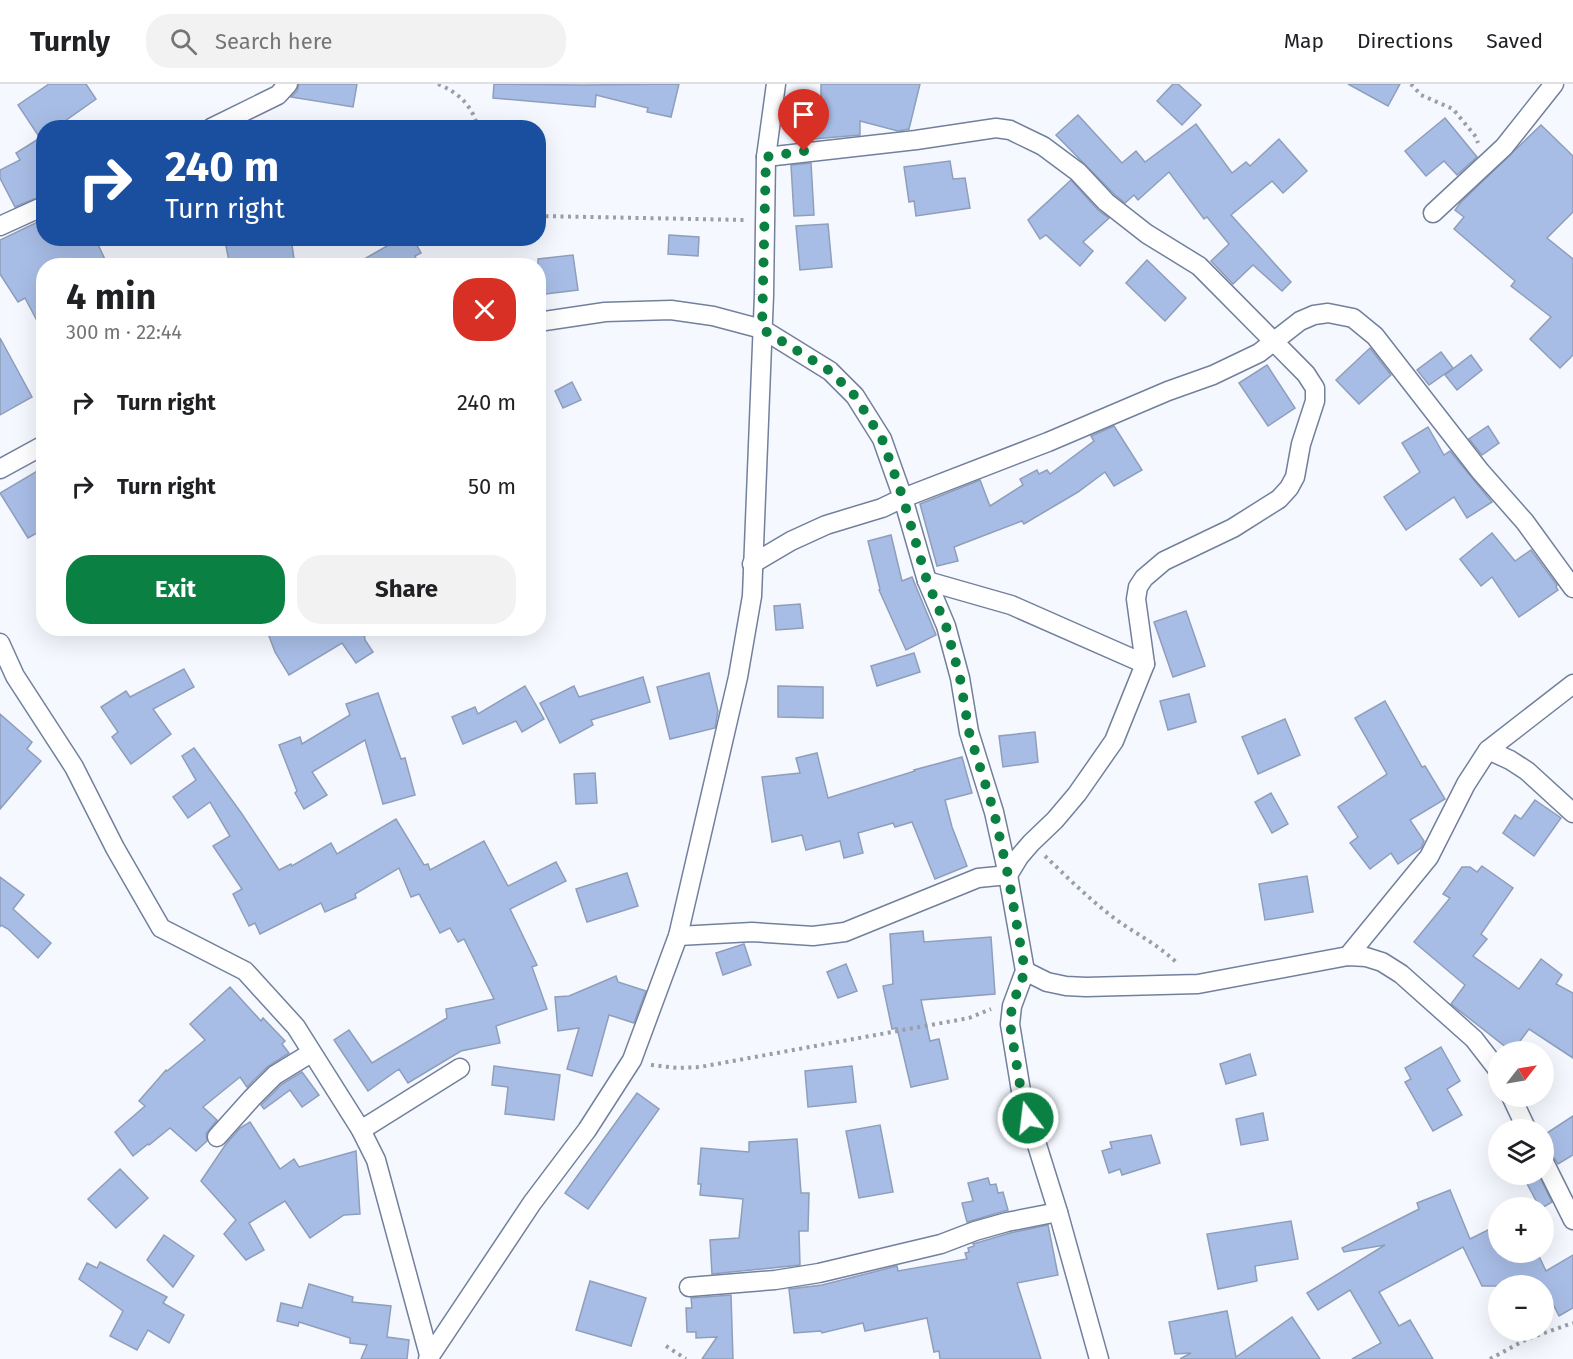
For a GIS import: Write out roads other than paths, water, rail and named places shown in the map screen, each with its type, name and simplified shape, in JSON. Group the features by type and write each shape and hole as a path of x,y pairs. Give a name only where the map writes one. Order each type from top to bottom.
{"street":[{"path":"227,120 278,95 288,84"},
{"path":"428,1357 532,1203 587,1130 632,1060 678,936 738,677 752,596 766,157 776,84"},
{"path":"1433,213 1504,147 1554,84"},
{"path":"766,157 916,140 996,128 1010,130 1043,146 1078,172 1106,202 1147,234 1198,266 1306,374 1315,388 1316,401 1301,444 1295,477 1289,488 1279,499 1233,528 1164,561 1143,578 1138,587 1136,599 1145,664 1114,741 1077,794 1019,857 1008,875"},
{"path":"0,226 36,210"},
{"path":"546,321 605,312 671,310 714,316 762,329 830,371 855,396 882,439 903,498 927,581 946,626 960,678 969,732 994,812 1025,971 1012,1006 1010,1024 1022,1097 1058,1212 1099,1359"},
{"path":"752,564 791,541 826,525 882,508 1168,391 1213,375 1260,353 1300,321 1314,315 1328,313 1353,318 1376,336 1480,471 1525,522 1573,588"},
{"path":"0,469 36,449"},
{"path":"927,581 1011,605 1145,664"},
{"path":"0,643 15,676 74,767 115,848 160,928 245,971 297,1026 311,1053 361,1130 379,1170 428,1357"},
{"path":"1348,956 1429,857 1466,784 1488,750 1573,684"},
{"path":"1488,750 1527,771 1573,813"},
{"path":"678,936 752,932 813,936 844,933 978,878 1008,875"},
{"path":"1025,971 1047,982 1066,986 1198,984 1348,956 1366,957 1382,962 1401,974 1474,1039 1488,1057"},
{"path":"217,1137 275,1075 311,1053"},
{"path":"361,1130 460,1068"},
{"path":"1554,1182 1573,1220"},
{"path":"689,1287 775,1280 819,1273 941,1244 1007,1222 1058,1212"}]}
